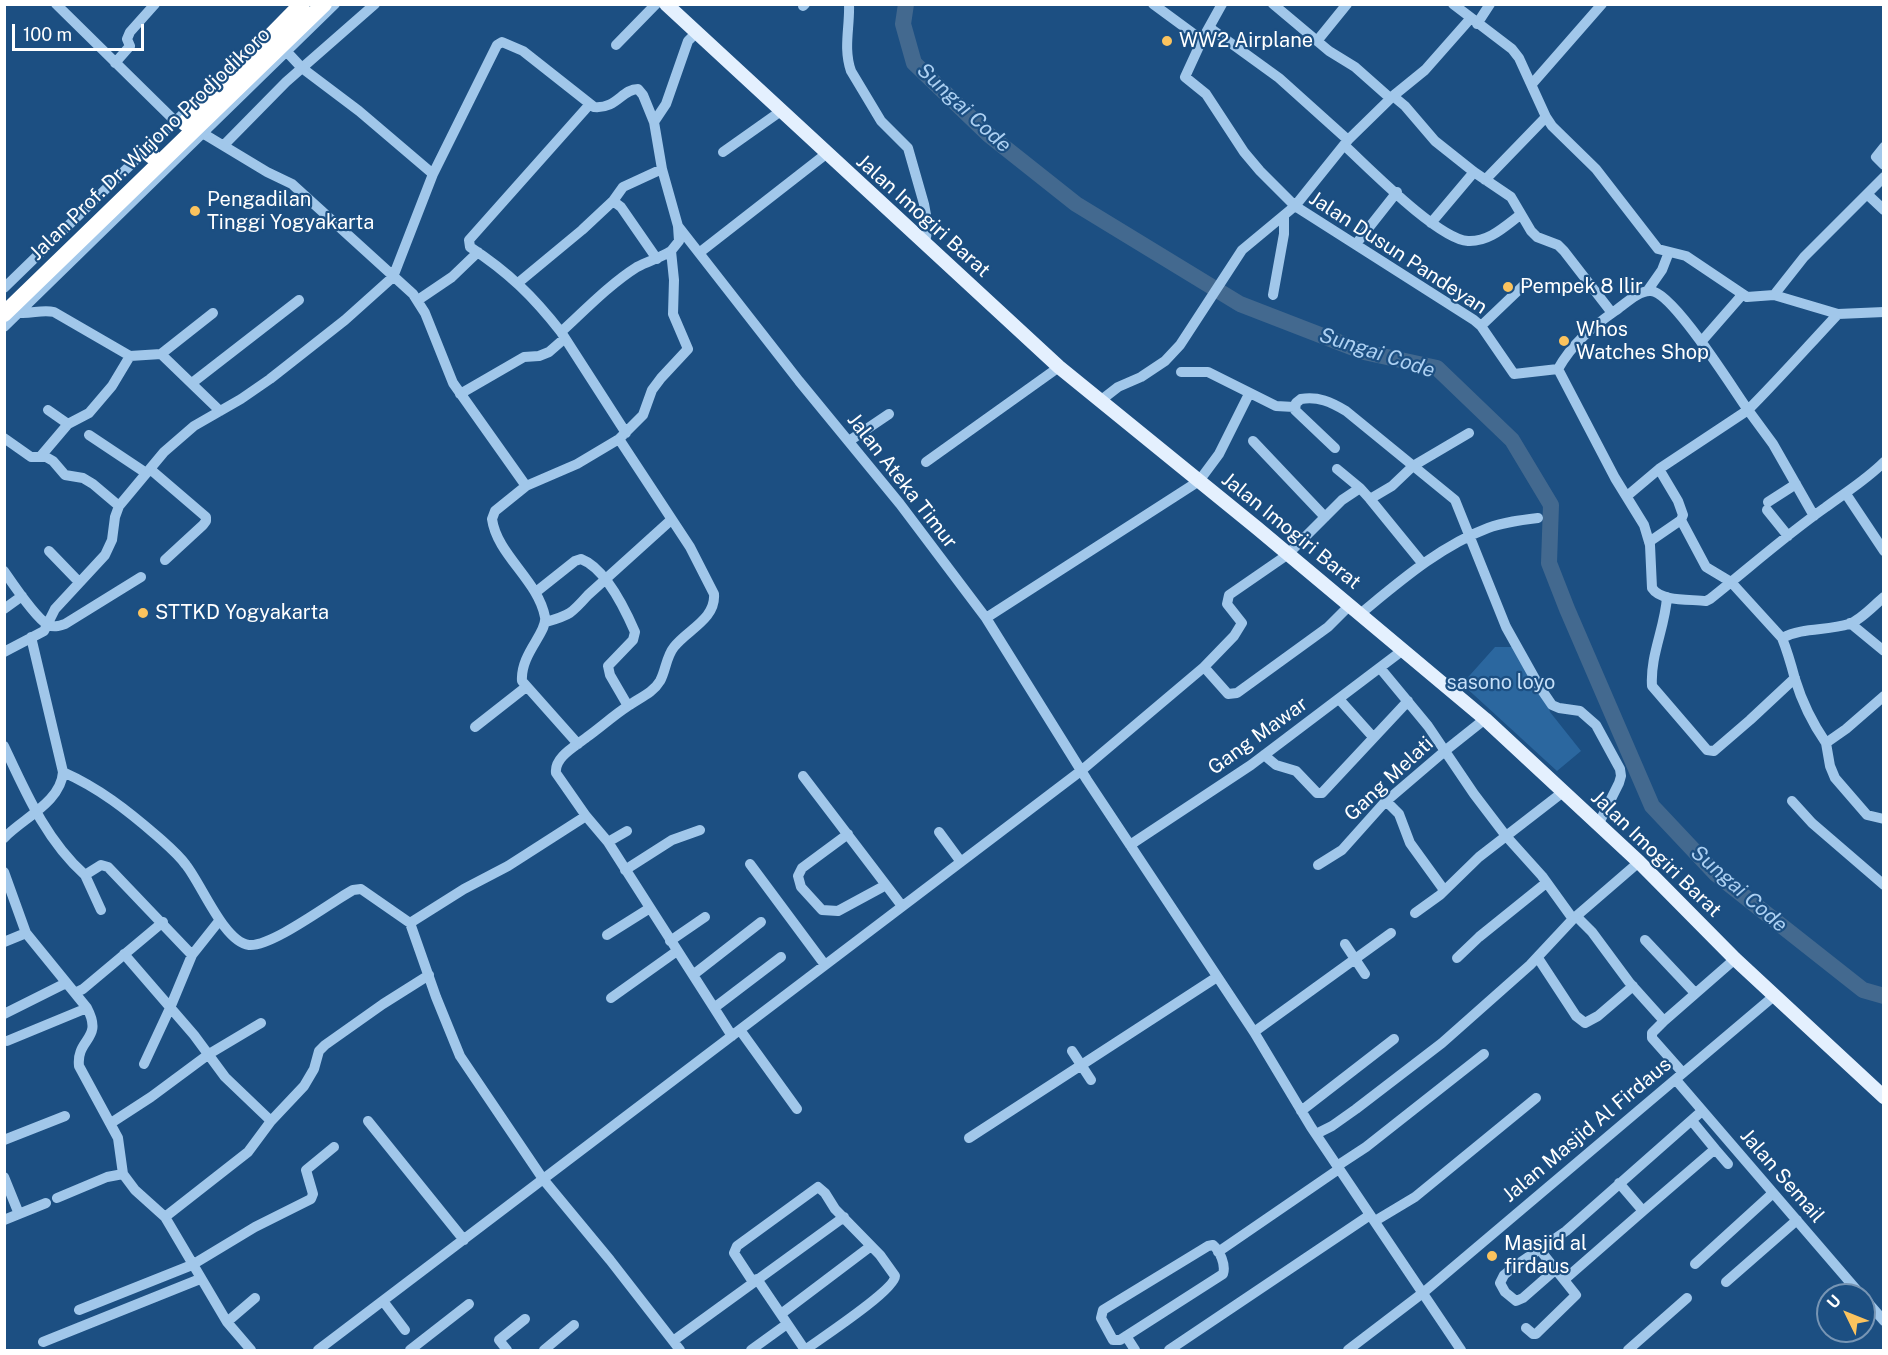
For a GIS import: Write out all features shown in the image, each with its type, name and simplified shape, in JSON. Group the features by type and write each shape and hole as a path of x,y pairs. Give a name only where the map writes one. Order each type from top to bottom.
{"highway":[{"path":"4,300 156,160 302,4"},
{"name":"Jalan Prof. Dr. Wirjono Prodjodikoro","path":"12,313 156,160 324,4"}],"main road":[{"name":"Jalan Imogiri Barat","path":"666,4 1059,367 1355,609 1485,719 1640,862 1735,959 1884,1098"}],"street":[{"path":"56,4 176,122"},
{"path":"115,63 130,46 127,39 130,32 155,4"},
{"path":"156,160 176,122 292,4"},
{"path":"4,288 156,160 204,134 335,4"},
{"path":"224,145 278,89 375,4"},
{"path":"616,45 656,4"},
{"path":"849,4 846,48 848,63 881,121 908,148 928,226 925,243"},
{"path":"1153,4 1202,40"},
{"path":"1222,4 1185,77 1206,94 1250,158 1295,206 1346,142 1391,97 1425,70 1490,4"},
{"path":"1273,4 1317,41 1405,106 1435,141 1474,172 1511,197 1531,231 1537,237 1558,245 1564,251 1612,313"},
{"path":"1317,41 1347,4"},
{"path":"1453,4 1512,49 1519,58 1552,126 1596,169 1658,249 1686,256 1742,295 1756,298 1774,295 1838,314 1884,312"},
{"path":"1532,84 1602,4"},
{"path":"1210,28 1279,78 1431,223 1459,239 1468,241 1492,236 1520,215"},
{"path":"654,122 666,104 688,41 697,32"},
{"path":"4,652 44,630 55,609 105,555 110,547 119,506 164,452 194,426 270,379 345,320 393,277 433,174 497,45 502,42 523,51 594,106 604,107 620,100 629,90 638,89 643,95 654,122 662,169 678,226 679,241 671,251 657,259 645,262 626,274 563,335 549,352 539,356 524,357 460,394"},
{"path":"287,52 302,68 359,111 433,174"},
{"path":"590,104 472,234 470,247 518,283 563,335 671,520 690,547 715,600 709,614 674,647 660,681 652,691 628,706 560,759 555,767 556,773 608,843 714,1008 797,1109"},
{"path":"723,152 781,111"},
{"path":"1485,180 1546,117"},
{"path":"204,134 267,172 292,184 418,300 453,383 526,486"},
{"path":"1884,147 1876,157 1884,165"},
{"path":"699,253 826,154"},
{"path":"518,283 582,230 613,201 623,187 662,169"},
{"path":"1431,223 1474,172"},
{"path":"1774,295 1804,257 1884,177"},
{"path":"1356,244 1397,192"},
{"path":"1867,194 1884,210"},
{"path":"613,201 621,207 657,259"},
{"name":"Jalan Dusun Pandeyan","path":"1100,401 1118,387 1141,377 1165,362 1199,318 1242,250 1295,206 1481,326 1514,374 1558,369"},
{"path":"1273,295 1284,234 1284,216"},
{"name":"Jalan Ateka Timur","path":"678,226 986,618 1130,845 1254,1032 1338,1168 1461,1350"},
{"path":"546,622 536,592 497,536 492,519 495,511 526,486 577,464 623,436 643,415 652,390 688,349 673,314 674,280 671,251"},
{"path":"418,300 452,277 478,252"},
{"path":"1669,252 1662,270 1648,290 1612,313 1574,344 1558,369 1615,477 1644,525 1649,542 1652,588 1655,592 1667,597 1706,601 1814,516 1846,494 1884,462"},
{"path":"1481,326 1525,284"},
{"path":"1648,290 1667,300 1680,313 1773,444 1814,516"},
{"path":"1701,342 1742,295"},
{"path":"192,383 300,300"},
{"path":"4,327 12,313 54,312 130,356 161,354 213,314"},
{"path":"1627,496 1659,469 1748,410 1776,383 1784,371 1838,314"},
{"path":"161,354 220,411"},
{"path":"40,457 68,424 83,418 88,413 112,386 130,356"},
{"path":"926,462 1059,367"},
{"path":"1181,372 1208,372 1276,406 1294,407 1306,422 1335,448"},
{"path":"986,618 1199,481 1219,454 1249,394"},
{"path":"1294,407 1305,398 1331,402 1346,411 1455,500 1506,627 1547,699 1559,708 1580,711 1587,715 1596,725 1620,769 1619,783 1598,825"},
{"path":"48,410 68,424"},
{"path":"849,441 889,414"},
{"path":"1370,499 1387,490 1413,466 1469,433"},
{"path":"89,435 148,471 206,517 203,525 165,560"},
{"path":"4,438 31,457 46,457 53,461 65,475 83,478 119,506"},
{"path":"1253,441 1325,517"},
{"path":"1337,469 1370,499 1423,564"},
{"path":"1649,542 1681,520 1683,515 1659,469"},
{"path":"1788,536 1768,506 1796,484"},
{"path":"318,1350 1082,770 1204,667 1234,636 1242,623 1227,604 1229,595 1287,555 1342,500 1360,488"},
{"path":"1846,494 1884,551"},
{"path":"1204,667 1228,694 1237,693 1328,627 1423,564 1486,529 1508,522 1538,518"},
{"path":"578,744 522,681 526,658 546,622 573,613 588,595 671,520"},
{"path":"1681,520 1706,567 1731,582 1782,638 1792,661 1804,704 1826,743 1830,766 1835,778 1867,815 1884,819"},
{"path":"49,551 79,582"},
{"path":"536,592 575,561 581,559 606,579 635,632 633,640 608,666 610,675 628,706"},
{"path":"4,571 22,597 47,624 57,627 141,577"},
{"path":"4,609 22,597"},
{"path":"1667,597 1666,610 1655,650 1653,686 1707,750 1714,751 1729,739 1795,678"},
{"path":"1782,638 1805,630 1850,623 1884,597"},
{"path":"1850,623 1884,651"},
{"path":"4,838 35,812 58,788 62,780 63,772 31,637"},
{"name":"Gang Mawar","path":"1130,845 1264,755 1403,650"},
{"path":"1380,668 1446,750 1474,794 1506,836 1575,918 1592,932 1633,986 1664,1021 1735,959"},
{"path":"475,727 526,687"},
{"path":"1826,743 1884,696"},
{"path":"1339,699 1373,737"},
{"path":"1264,755 1276,765 1296,771 1319,794 1326,790 1408,702"},
{"name":"Gang Melati","path":"1318,865 1347,845 1386,801 1485,719"},
{"path":"4,746 35,812 64,855 85,875 101,910"},
{"path":"63,772 102,791 174,852 197,879 219,921 240,942 260,944 304,922 353,890 361,889 410,923 460,1056 543,1179 680,1350"},
{"path":"803,776 902,906"},
{"path":"1415,913 1444,890 1461,872 1563,792"},
{"path":"1386,801 1399,814 1410,843 1444,890"},
{"path":"1792,801 1812,823 1884,885"},
{"path":"410,923 586,816"},
{"path":"608,843 627,831"},
{"path":"625,870 672,840 700,831"},
{"path":"939,832 961,862"},
{"path":"848,834 802,868 798,876 801,887 822,910 831,912 838,911 886,885"},
{"path":"1316,1134 1356,1109 1442,1043 1538,958 1575,918 1640,862"},
{"path":"750,864 825,965"},
{"path":"85,875 101,866 108,867 163,922 192,955"},
{"path":"4,872 26,933 87,1008 93,1020 93,1025 81,1050 79,1065 118,1138 116,1175"},
{"path":"1457,958 1479,937 1546,883"},
{"path":"607,934 650,908"},
{"path":"670,940 705,917"},
{"path":"144,1064 192,955 219,921"},
{"path":"75,993 163,922"},
{"path":"693,975 761,922"},
{"path":"4,942 26,933"},
{"path":"1254,1032 1391,933"},
{"path":"1645,940 1695,993"},
{"path":"1345,944 1365,974"},
{"path":"611,998 677,951"},
{"path":"124,954 209,1054 225,1077 271,1121"},
{"path":"714,1008 781,957"},
{"path":"1538,958 1576,1016 1585,1023 1598,1016 1633,986"},
{"path":"165,1217 248,1152 271,1121 304,1086 314,1069 319,1051 325,1045 429,975"},
{"path":"969,1138 1217,977"},
{"path":"4,1014 66,983"},
{"name":"Jalan Masjid Al Firdaus","path":"1348,1350 1424,1293 1774,996"},
{"path":"8,1041 87,1008"},
{"name":"Jalan Semail","path":"1664,1021 1652,1033 1652,1036 1702,1110 1851,1283"},
{"path":"111,1123 209,1054 261,1023"},
{"path":"1301,1110 1394,1040"},
{"path":"1072,1051 1091,1080"},
{"path":"1218,1252 1366,1148 1484,1054"},
{"path":"1169,1350 1373,1218 1415,1197 1536,1098"},
{"path":"1555,1270 1524,1298 1516,1301 1501,1287 1500,1280 1504,1275 1566,1231 1702,1110"},
{"path":"4,1140 65,1116"},
{"path":"368,1121 464,1240"},
{"path":"1692,1121 1728,1164"},
{"path":"79,1310 192,1265 255,1227 311,1199 313,1194 306,1170 334,1147"},
{"path":"1564,1280 1715,1149"},
{"path":"116,1175 165,1217 227,1322 251,1350"},
{"path":"4,1220 116,1175"},
{"path":"5,1179 19,1214"},
{"path":"1619,1183 1643,1211"},
{"path":"820,1188 835,1209 871,1246 895,1276 894,1283 805,1350 781,1314 734,1253 737,1246 806,1195 820,1188"},
{"path":"1695,1264 1773,1193"},
{"path":"673,1341 844,1216"},
{"path":"1726,1282 1797,1220"},
{"path":"781,1314 871,1246"},
{"path":"1208,1246 1215,1246 1218,1252 1223,1265 1223,1274 1118,1341 1113,1340 1100,1315 1103,1310 1208,1246"},
{"path":"1526,1328 1536,1334 1575,1297 1574,1291 1540,1250"},
{"path":"43,1342 200,1279"},
{"path":"227,1322 255,1298"},
{"path":"1628,1350 1687,1298"},
{"path":"383,1301 405,1330"},
{"path":"410,1350 469,1304"},
{"path":"507,1350 499,1340 525,1319"},
{"path":"751,1350 787,1324"},
{"path":"544,1350 574,1325"},
{"path":"1126,1336 1135,1350"}],"green space":[{"name":"sasono loyo","path":"1495,647 1513,647 1519,653 1534,689 1544,691 1550,712 1581,751 1557,771 1462,684"}],"waterway":[{"name":"Sungai Code","path":"906,4 903,24 914,63 989,135 1076,204 1240,304 1364,352 1437,368 1512,440 1551,505 1549,563 1652,806 1716,874 1863,990 1884,996"}],"place":[{"name":"WW2 Airplane","path":"1167,41"},
{"name":"Pengadilan Tinggi Yogyakarta","path":"195,211"},
{"name":"Pempek 8 Ilir","path":"1508,287"},
{"name":"Whos Watches Shop","path":"1564,341"},
{"name":"STTKD Yogyakarta","path":"143,613"},
{"name":"Masjid al firdaus","path":"1492,1256"}]}
